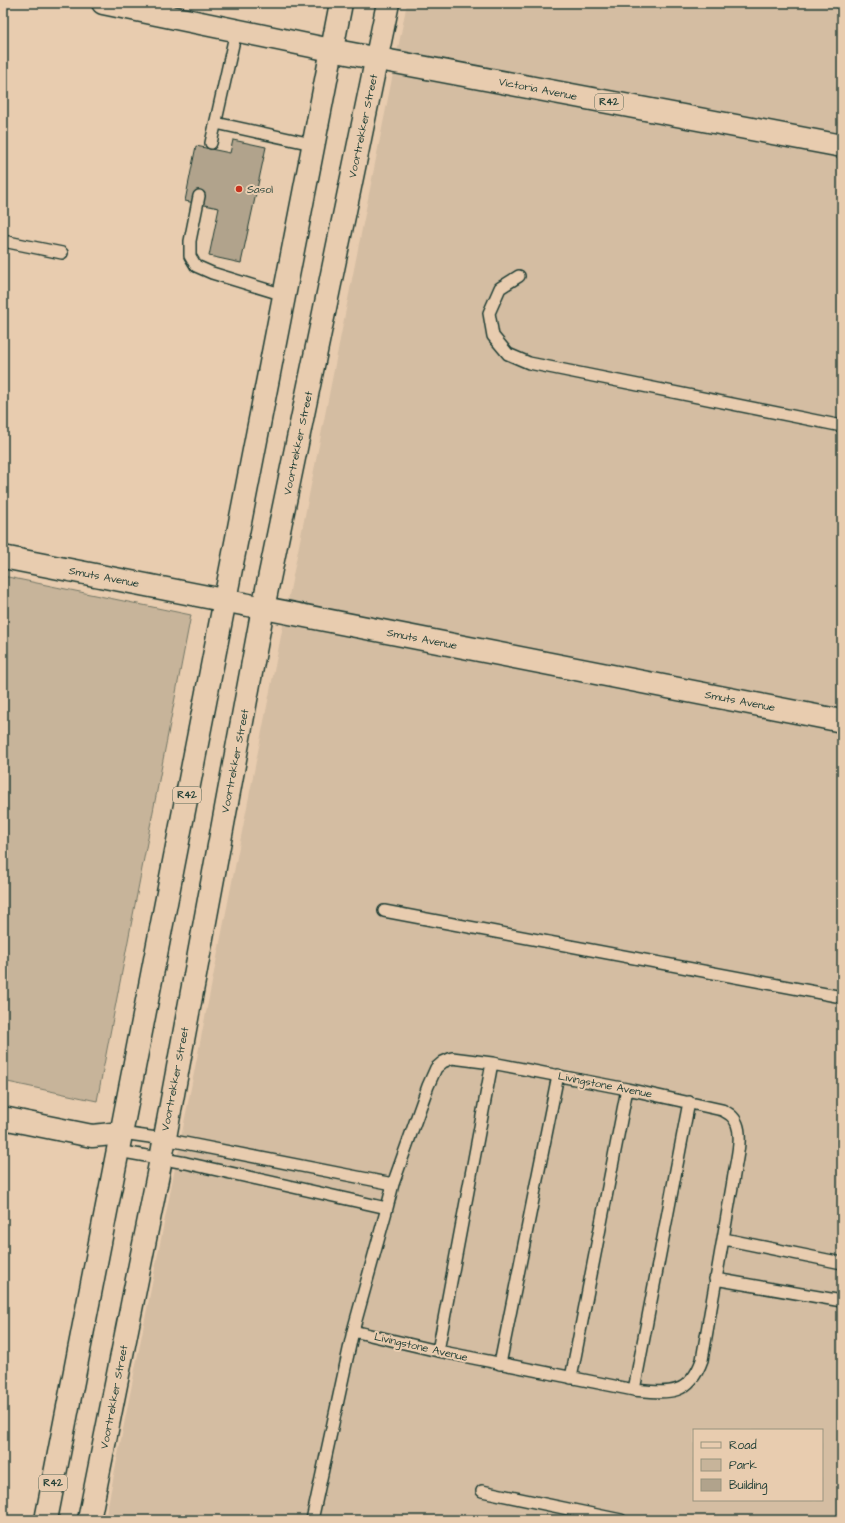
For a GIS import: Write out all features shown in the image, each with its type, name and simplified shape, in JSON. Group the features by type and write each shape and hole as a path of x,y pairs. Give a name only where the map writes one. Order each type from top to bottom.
{"main road":[{"path":"103,3 331,50 341,3"},
{"name":"Voortrekker Street","path":"89,1520 163,1149 264,608 388,3"},
{"name":"R42","path":"46,1520 331,50 376,59"},
{"name":"Victoria Avenue","path":"376,59 842,146"},
{"name":"Smuts Avenue","path":"3,557 842,721"},
{"path":"3,1118 120,1142"}],"lane":[{"path":"211,143 236,31"},
{"path":"216,123 312,144"},
{"path":"200,196 190,241 190,256 196,266 284,295"},
{"path":"3,241 62,253"},
{"path":"519,276 500,288 489,313 493,336 508,354 529,362 842,426"},
{"path":"384,911 842,997"},
{"name":"Livingstone Avenue","path":"312,1520 353,1331 387,1208 392,1184 436,1068 443,1062 452,1058 492,1063 627,1089 722,1110 732,1116 737,1124 738,1144 724,1239 715,1279 702,1360 692,1379 684,1386 662,1393 634,1390 438,1351 353,1331"},
{"path":"438,1351 492,1063"},
{"path":"500,1364 558,1076"},
{"path":"571,1378 627,1089"},
{"path":"634,1390 689,1102"},
{"path":"120,1142 392,1184"},
{"path":"120,1142 163,1149 186,1163 387,1208"},
{"path":"724,1239 842,1263"},
{"path":"715,1279 842,1301"},
{"path":"482,1491 621,1520"}],"shaded area":[{"path":"407,3 842,3 842,1520 105,1520"}],"green space":[{"path":"3,576 191,615 97,1101 3,1081"}],"building":[{"path":"233,140 266,147 241,263 209,256 219,208 185,201 196,146 230,153"}],"place":[{"name":"Sasol","path":"239,189"}]}
